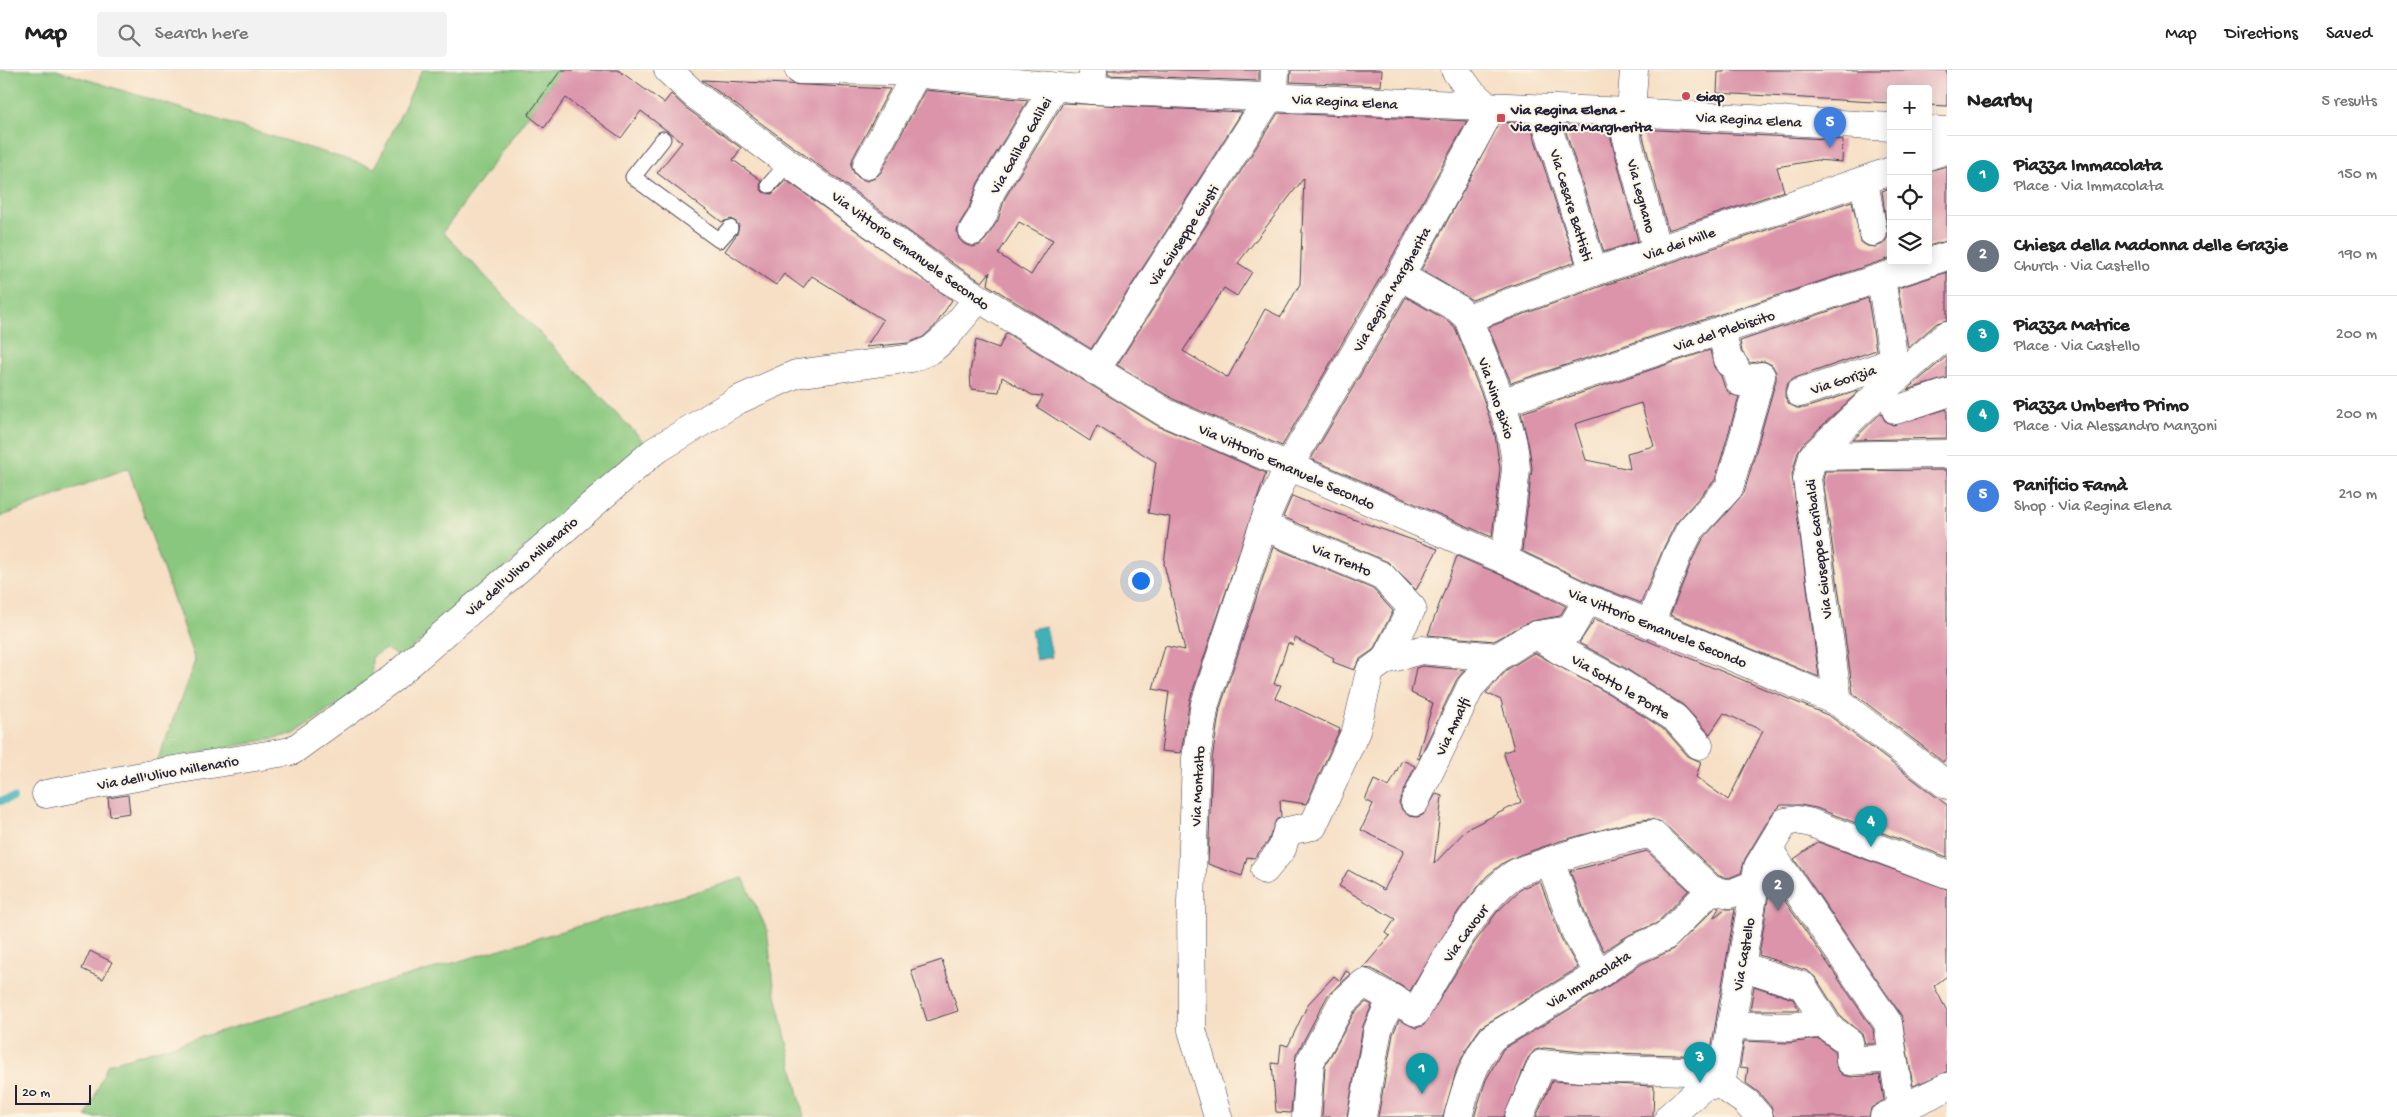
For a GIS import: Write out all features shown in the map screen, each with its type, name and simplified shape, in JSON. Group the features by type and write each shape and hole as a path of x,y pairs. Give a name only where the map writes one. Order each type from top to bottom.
{"street":[{"name":"Via Vittorio Emanuele Secondo","path":"668,70 695,95 946,278 1166,413 1504,560 1588,600 1838,702 1944,776"},
{"name":"Via Regina Elena","path":"799,70 898,72 1054,87 1093,80 1272,98 1626,112 1887,128"},
{"path":"1272,98 1275,70"},
{"path":"1455,70 1471,92 1488,107"},
{"name":"Via Legnano","path":"1634,70 1626,112 1657,251"},
{"path":"867,164 898,72"},
{"name":"Via Galileo Galilei","path":"974,231 983,215 991,191 1054,87"},
{"name":"Via Giuseppe Giusti","path":"1095,371 1272,98"},
{"name":"Via Regina Margherita","path":"1288,466 1400,276 1485,120 1488,107"},
{"name":"Via Cesare Battisti","path":"1542,109 1594,272"},
{"path":"1932,130 1947,131"},
{"path":"1932,155 1947,149"},
{"name":"Via dei Mille","path":"1468,318 1594,272 1887,172"},
{"path":"1864,181 1873,232"},
{"name":"Via del Plebiscito","path":"1500,403 1947,256"},
{"path":"1400,276 1457,308 1468,318"},
{"name":"Via Gorizia","path":"1800,393 1882,366 1893,356 1881,278"},
{"name":"Via dell'Ulivo Millenario","path":"46,794 174,770 292,751 393,678 653,452 738,400 796,374 912,358 931,350 946,337 978,299"},
{"name":"Via Nino Bixio","path":"1468,318 1500,403 1515,454 1516,469 1504,560"},
{"path":"1650,624 1678,553 1690,530 1729,488 1760,376 1740,382 1734,365 1729,363 1721,330"},
{"name":"Via Giuseppe Garibaldi","path":"1838,702 1807,479 1813,456 1878,394 1947,335"},
{"path":"1896,410 1947,393"},
{"path":"1813,456 1947,454"},
{"name":"Via Montalto","path":"1218,1117 1192,1030 1191,904 1196,758 1205,704 1262,526 1288,466"},
{"name":"Via Trento","path":"1262,526 1382,576 1412,608 1385,660"},
{"path":"1537,634 1570,630 1588,600"},
{"name":"Via Amalfi","path":"1415,802 1471,686 1498,657 1537,634"},
{"name":"Via Sotto le Porte","path":"1537,634 1559,650 1617,681 1675,718 1699,745"},
{"path":"1265,870 1282,849 1287,831 1313,826 1356,731 1370,671 1385,660 1421,650 1498,657"},
{"name":"Via Castello","path":"1723,1073 1758,867 1785,822 1797,820 1811,823 1947,874"},
{"name":"Via Cavour","path":"1306,1117 1310,1062 1342,1003 1364,983 1416,1012 1443,963 1473,919 1498,888 1514,874 1550,861 1652,834 1711,890"},
{"path":"1769,850 1888,1023 1893,1058 1893,1113 1947,1087"},
{"path":"1550,861 1576,933 1599,974"},
{"path":"1711,890 1730,894 1755,884"},
{"name":"Via Immacolata","path":"1458,1117 1473,1072 1486,1044 1494,1036 1599,974 1635,949 1666,936 1711,890"},
{"path":"1741,966 1803,986 1825,1023 1849,1042 1850,1061 1893,1058"},
{"path":"1362,1117 1378,1029 1392,998"},
{"path":"1732,1025 1788,1027 1825,1023"},
{"path":"1519,1117 1542,1064 1581,1068 1723,1073 1759,1117"},
{"path":"1669,1117 1705,1085 1723,1073"}],"lane":[{"path":"663,139 633,177 719,240 730,228"},
{"path":"769,185 789,162"}],"green space":[{"path":"0,70 56,70 375,168 422,70 561,70 443,232 647,445 401,658 386,649 372,657 372,681 294,734 157,762 195,661 128,468 0,517"},
{"path":"743,878 767,930 774,986 804,1117 86,1117 108,1064"}],"water":[{"path":"1046,626 1052,657 1036,660 1031,629"}],"building":[{"path":"561,70 618,70 664,103 671,94 686,108 741,148 733,160 761,180 760,188 763,192 772,194 786,180 952,300 935,326 923,337 908,343 866,347 883,320 812,276 803,288 784,274 776,285 725,251 737,234 739,225 732,219 722,222 657,173 682,142 641,111 621,138 566,98 544,128 528,115"},
{"path":"1108,70 1259,70 1259,81 1108,75"},
{"path":"1291,70 1382,70 1381,86 1290,82"},
{"path":"1724,70 1947,70 1947,106 1932,105 1932,85 1887,85 1887,103 1717,93 1718,72 1724,72"},
{"path":"702,80 890,89 853,158 851,166 859,178 867,181 875,178 881,172 925,90 1028,100 978,183 969,208 960,223 957,231 959,239 964,244 972,247 980,245 986,239 998,220 1005,198 1063,103 1242,112 1091,349 988,285 990,272 982,282 955,265","holes":["1019,222 1053,240 1031,275 998,254"]},
{"path":"1278,113 1467,121 1386,268 1282,446 1173,399 1117,365","holes":["1304,178 1300,284 1281,317 1265,309 1228,377 1183,351 1224,288 1237,296 1252,272 1238,263"]},
{"path":"1500,122 1530,124 1575,262 1472,300 1421,270"},
{"path":"1564,126 1608,127 1638,241 1604,252"},
{"path":"1641,129 1843,140 1842,162 1817,160 1777,167 1784,191 1668,230"},
{"path":"1947,166 1947,241 1932,245 1932,175 1932,170"},
{"path":"1887,189 1887,229 1882,191"},
{"path":"1852,201 1861,242 1867,246 1876,247 1883,244 1887,238 1887,259 1511,383 1488,327"},
{"path":"1947,272 1947,320 1937,323 1908,348 1898,288"},
{"path":"1406,297 1455,327 1483,398 1495,435 1500,469 1492,537 1311,459"},
{"path":"1868,298 1876,350 1795,378 1788,383 1785,390 1785,397 1789,404 1797,408 1805,408 1860,390 1802,445 1798,452 1792,475 1819,677 1670,615 1692,560 1703,539 1744,493 1776,380 1776,372 1772,365 1764,361 1750,363 1742,352 1740,341"},
{"path":"1006,333 1158,426 1266,473 1190,699 1181,753 1161,751 1169,692 1153,689 1165,646 1185,650 1164,564 1170,517 1148,513 1156,462 1097,426 1090,441 1037,407 1043,396 1032,395 1002,377 999,392 971,389 970,372 976,340 999,348"},
{"path":"1710,350 1714,367 1721,376 1725,388 1730,394 1739,397 1715,480 1676,523 1641,603 1594,585 1522,551 1532,468 1521,413","holes":["1641,403 1654,446 1627,453 1630,469 1586,460 1575,424"]},
{"path":"1947,356 1947,378 1907,390"},
{"path":"1947,409 1947,438 1853,440 1881,413 1885,421 1893,425"},
{"path":"1947,470 1947,757 1943,762 1853,693 1823,480 1825,471"},
{"path":"1292,496 1438,549 1416,590 1388,562 1283,517"},
{"path":"1273,547 1373,589 1393,611 1373,650 1360,659 1354,670 1333,662 1334,658 1295,638 1293,645 1288,643 1274,684 1281,685 1275,698 1340,729 1306,804 1280,800 1281,817 1276,820 1268,842 1254,858 1247,857 1242,876 1208,864 1212,760 1220,708"},
{"path":"1457,556 1566,606 1560,616 1531,621 1494,641 1428,635"},
{"path":"1595,619 1830,716 1947,805 1947,857 1816,808 1800,805 1781,805 1772,814 1745,859 1741,873 1729,878 1719,876 1662,822 1650,819 1635,821 1560,841 1503,863 1487,876 1459,910 1410,991 1372,969 1363,968 1390,936 1386,933 1395,919 1339,886 1348,870 1384,890 1404,851 1361,830 1373,804 1365,800 1374,780 1389,787 1402,760 1415,766 1399,803 1402,810 1409,816 1417,817 1423,815 1436,794 1442,796 1434,864 1467,829 1521,802 1503,752 1514,749 1501,700 1486,693 1508,669 1532,654 1535,653 1609,694 1665,730 1688,756 1701,762 1696,777 1728,800 1763,731 1724,713 1710,734 1683,705 1625,668 1579,643"},
{"path":"1422,666 1465,670 1457,679 1419,759 1417,758 1433,703 1411,693 1416,668"},
{"path":"128,795 130,813 110,816 108,798"},
{"path":"1818,842 1947,889 1947,976 1934,986 1947,1011 1947,1072 1913,1086 1901,1015 1794,859"},
{"path":"1647,851 1689,890 1657,923 1629,935 1604,951 1590,926 1570,871"},
{"path":"1540,881 1561,938 1578,968 1481,1027 1468,1046 1457,1068 1443,1117 1378,1117 1393,1034 1399,1020 1416,1028 1424,1025 1472,946 1497,912 1522,888"},
{"path":"1771,881 1873,1029 1875,1044 1865,1044 1862,1034 1840,1016 1816,978 1808,971 1759,955"},
{"path":"1716,907 1719,908 1713,918 1725,909 1735,909 1710,1056 1582,1052 1544,1048 1535,1050 1528,1058 1504,1117 1474,1117 1486,1080 1503,1049 1607,987 1643,963 1672,950"},
{"path":"90,951 112,962 103,979 82,969"},
{"path":"942,960 958,1011 927,1021 911,970"},
{"path":"1346,971 1351,974 1328,995 1296,1055 1291,1113 1276,1112 1272,1063 1279,1064 1281,1044 1288,1046 1308,1004 1334,976 1340,981"},
{"path":"1754,986 1793,999 1799,1010 1750,1010"},
{"path":"1366,1002 1372,1005 1363,1026 1347,1117 1322,1117 1325,1066 1354,1013"},
{"path":"1819,1039 1834,1050 1837,1069 1843,1075 1851,1077 1880,1075 1884,1100 1871,1108 1869,1117 1774,1117 1771,1107 1758,1092 1746,1083 1748,1068 1740,1067 1744,1041 1788,1043"},
{"path":"1552,1081 1654,1086 1653,1117 1536,1117"}],"waterway":[{"path":"0,801 13,798"}],"place":[{"name":"Giap","path":"1686,96"},
{"name":"Via Regina Elena - Via Regina Margherita","path":"1501,118"},
{"name":"Panificio Famà","path":"1830,148"},
{"name":"Piazza Umberto Primo","path":"1871,847"},
{"name":"Chiesa della Madonna delle Grazie","path":"1778,911"},
{"name":"Piazza Matrice","path":"1700,1083"},
{"name":"Piazza Immacolata","path":"1422,1094"}]}
